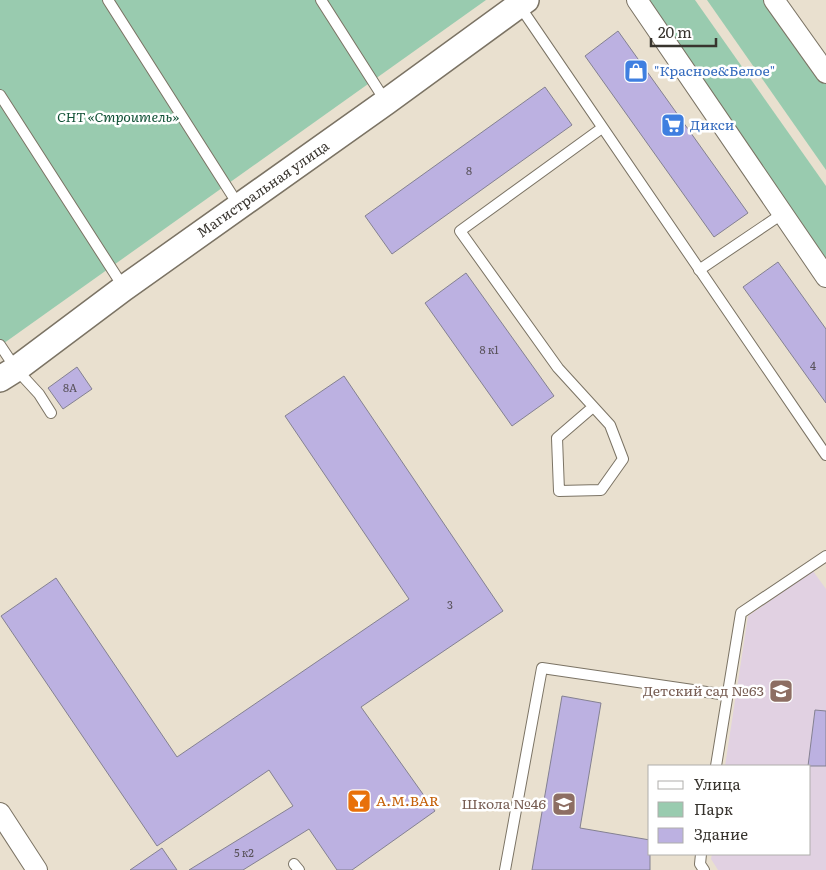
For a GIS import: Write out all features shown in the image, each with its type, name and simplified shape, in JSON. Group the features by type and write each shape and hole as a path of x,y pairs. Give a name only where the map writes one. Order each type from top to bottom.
{"street":[{"path":"637,0 826,277"},
{"path":"774,0 826,73"},
{"name":"Магистральная улица","path":"8,374 124,288 386,102 520,2"},
{"path":"0,813 37,870"}],"lane":[{"path":"108,0 239,206"},
{"path":"321,0 386,102"},
{"path":"520,2 602,128 826,455"},
{"path":"0,95 124,288"},
{"path":"593,407 557,438 559,491 601,490 623,459 610,425 558,368 460,231 602,128"},
{"path":"699,270 782,214"},
{"path":"0,345 8,374 39,394 51,413"},
{"path":"716,765 741,613 826,556"},
{"path":"505,870 542,668 728,695"}],"shaded area":[{"name":"Детский сад №63","path":"813,571 826,589 826,870 718,870 711,859 712,855 811,855 811,765 725,765 748,616"}],"green space":[{"name":"СНТ «Строитель»","path":"0,0 486,0 0,346"},
{"path":"640,0 695,0 826,186 826,265"},
{"path":"707,0 768,0 826,82 826,170"}],"building":[{"path":"618,31 748,213 714,237 585,56"},
{"path":"545,87 572,125 392,254 365,216"},
{"path":"778,262 826,329 826,403 743,287"},
{"path":"466,273 554,396 512,426 425,303"},
{"path":"77,367 92,389 63,409 48,388"},
{"path":"344,376 503,611 361,707 435,811 352,870 337,870 309,829 243,870 189,870 293,806 269,770 157,846 1,616 56,578 177,757 409,599 285,416"},
{"name":"Школа №46","path":"562,696 601,703 580,828 648,840 650,870 532,870"},
{"path":"815,710 826,711 826,766 808,765"},
{"path":"162,848 177,870 130,870"}],"place":[{"name":"\"Красное&Белое\"","path":"636,71"},
{"name":"Дикси","path":"673,125"},
{"name":"Детский сад №63","path":"781,691"},
{"name":"А.М.BAR","path":"359,801"},
{"name":"Школа №46","path":"564,804"}]}
